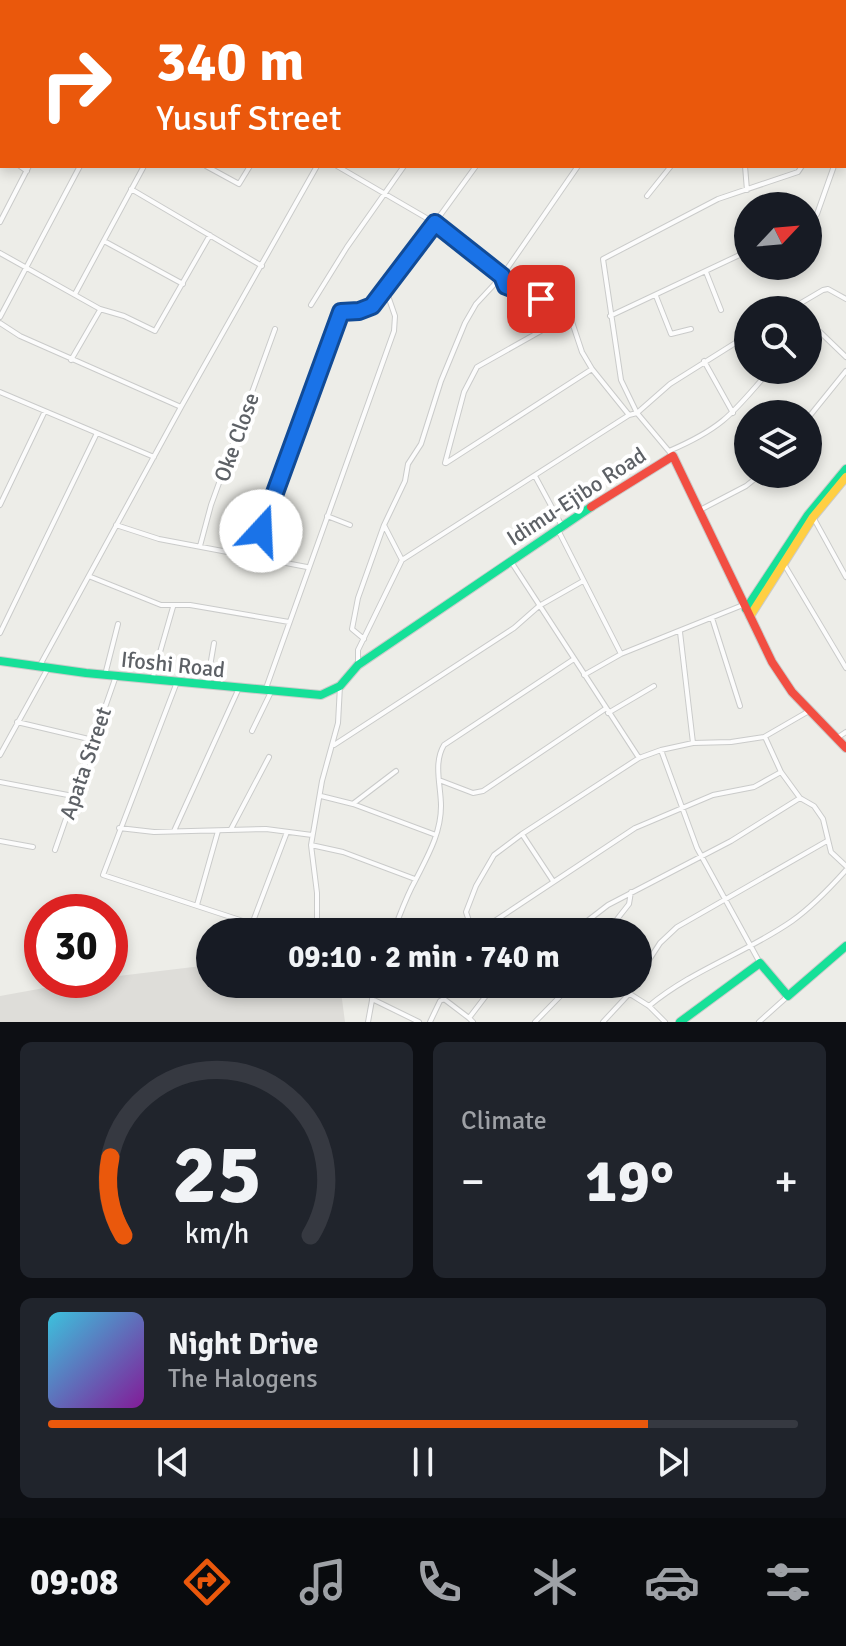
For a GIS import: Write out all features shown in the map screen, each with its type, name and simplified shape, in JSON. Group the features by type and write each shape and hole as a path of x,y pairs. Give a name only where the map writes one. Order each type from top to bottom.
{"main road":[{"name":"Idimu-Ejibo Road","path":"340,686 358,665 671,453 772,662 809,711 846,748"},
{"path":"746,610 783,562 804,525 842,479 846,469"},
{"path":"746,610 804,525 842,479"},
{"name":"Ifoshi Road","path":"0,661 152,680 321,695 340,686"},
{"path":"680,1022 760,963 788,996 846,946"}],"street":[{"path":"0,222 28,168"},
{"path":"79,168 0,320 20,336 181,407"},
{"path":"75,294 143,168"},
{"path":"210,168 239,184 249,168"},
{"path":"0,755 116,525 315,168"},
{"path":"341,168 435,223 502,276 509,288 565,306 592,369 629,415"},
{"path":"311,305 403,168"},
{"path":"252,556 341,312 359,311 372,306 475,168"},
{"path":"364,639 352,629 365,574 405,481 408,464 421,444 441,381 465,323 476,304 502,276 577,168"},
{"path":"647,196 669,168"},
{"path":"745,168 747,190"},
{"path":"758,384 733,413 707,434 671,453 637,413 621,380 602,264 603,259 718,199 798,172 801,168"},
{"path":"822,200 833,168"},
{"path":"131,189 262,266"},
{"path":"0,253 100,309 120,314 155,331 210,235"},
{"path":"104,241 183,284"},
{"path":"610,316 734,258"},
{"path":"706,272 721,310"},
{"path":"813,296 828,289 846,299"},
{"path":"252,731 268,691 307,567 394,331 395,316 386,290"},
{"path":"656,296 671,334 691,329"},
{"path":"71,360 100,309"},
{"path":"571,314 477,367 461,400 445,463 456,459 592,369"},
{"name":"Oke Close","path":"200,546 211,505 275,329"},
{"path":"822,334 846,357"},
{"path":"358,665 358,650 402,560 629,415 637,413 670,384 734,343"},
{"path":"704,361 733,413"},
{"path":"822,401 846,371"},
{"path":"0,392 154,457"},
{"path":"0,505 45,411"},
{"path":"0,633 97,433"},
{"path":"535,476 583,581 621,654"},
{"path":"700,510 742,488"},
{"path":"327,516 350,525"},
{"path":"813,517 846,577"},
{"path":"116,525 159,539 307,567"},
{"path":"384,525 402,560"},
{"path":"510,560 639,758"},
{"path":"783,562 846,668"},
{"path":"90,577 161,605 190,605 289,622"},
{"path":"334,745 514,628 539,606 583,581"},
{"path":"152,680 173,607"},
{"path":"584,675 621,654 712,618 746,610"},
{"path":"712,618 740,706"},
{"path":"105,675 118,624"},
{"path":"680,632 693,743"},
{"path":"207,685 214,643"},
{"path":"399,918 415,879 427,861 436,835 441,806 440,752 444,745 574,659"},
{"name":"Apata Street","path":"55,850 116,676"},
{"path":"177,682 103,875 234,918"},
{"path":"317,918 311,845 334,745 340,710 340,686"},
{"path":"439,780 473,793 483,791 607,711 654,686"},
{"path":"174,831 239,688"},
{"path":"468,918 466,912 476,886 494,855 639,758 693,743 764,737 809,711"},
{"path":"17,722 93,740"},
{"path":"837,738 846,732"},
{"path":"649,1006 678,984 790,923 816,903 846,868 831,852 823,819 814,806 800,798 781,772 764,737"},
{"path":"661,750 701,854 748,946 760,963"},
{"path":"230,830 269,757"},
{"path":"353,804 396,771"},
{"path":"499,918 635,828 713,795 754,787 781,772"},
{"path":"0,782 73,796"},
{"path":"320,796 353,804 436,835"},
{"path":"591,918 631,892 731,841 800,798"},
{"path":"119,828 148,832 230,830 312,835"},
{"path":"197,906 218,831"},
{"path":"254,918 287,832"},
{"path":"522,834 553,881"},
{"path":"0,841 33,847"},
{"path":"652,957 668,934 827,841"},
{"path":"311,845 343,852 415,879"},
{"path":"618,918 629,904 631,892"},
{"path":"759,1022 788,996"},
{"path":"430,1022 444,999 471,1020 486,998"},
{"path":"535,1022 558,998"},
{"path":"603,1022 625,998"},
{"path":"636,998 665,1022"},
{"path":"368,1022 372,999 419,1022"}],"shaded area":[{"path":"196,967 196,998 342,998 345,1022 0,1022 0,996 24,992 24,998 128,998 128,975"}],"traffic: fast":[{"path":"746,609 808,515 846,469"},
{"path":"0,661 86,673 321,695 340,686 358,665 591,507"},
{"path":"680,1022 760,963 788,996 846,946"}],"traffic: slow":[{"path":"750,616 813,517 846,477"}],"traffic: jam":[{"path":"591,507 673,456 772,662 792,692 846,748"}],"route":[{"path":"261,531 341,312 359,311 372,306 435,223 502,276 506,286 541,299"}]}
